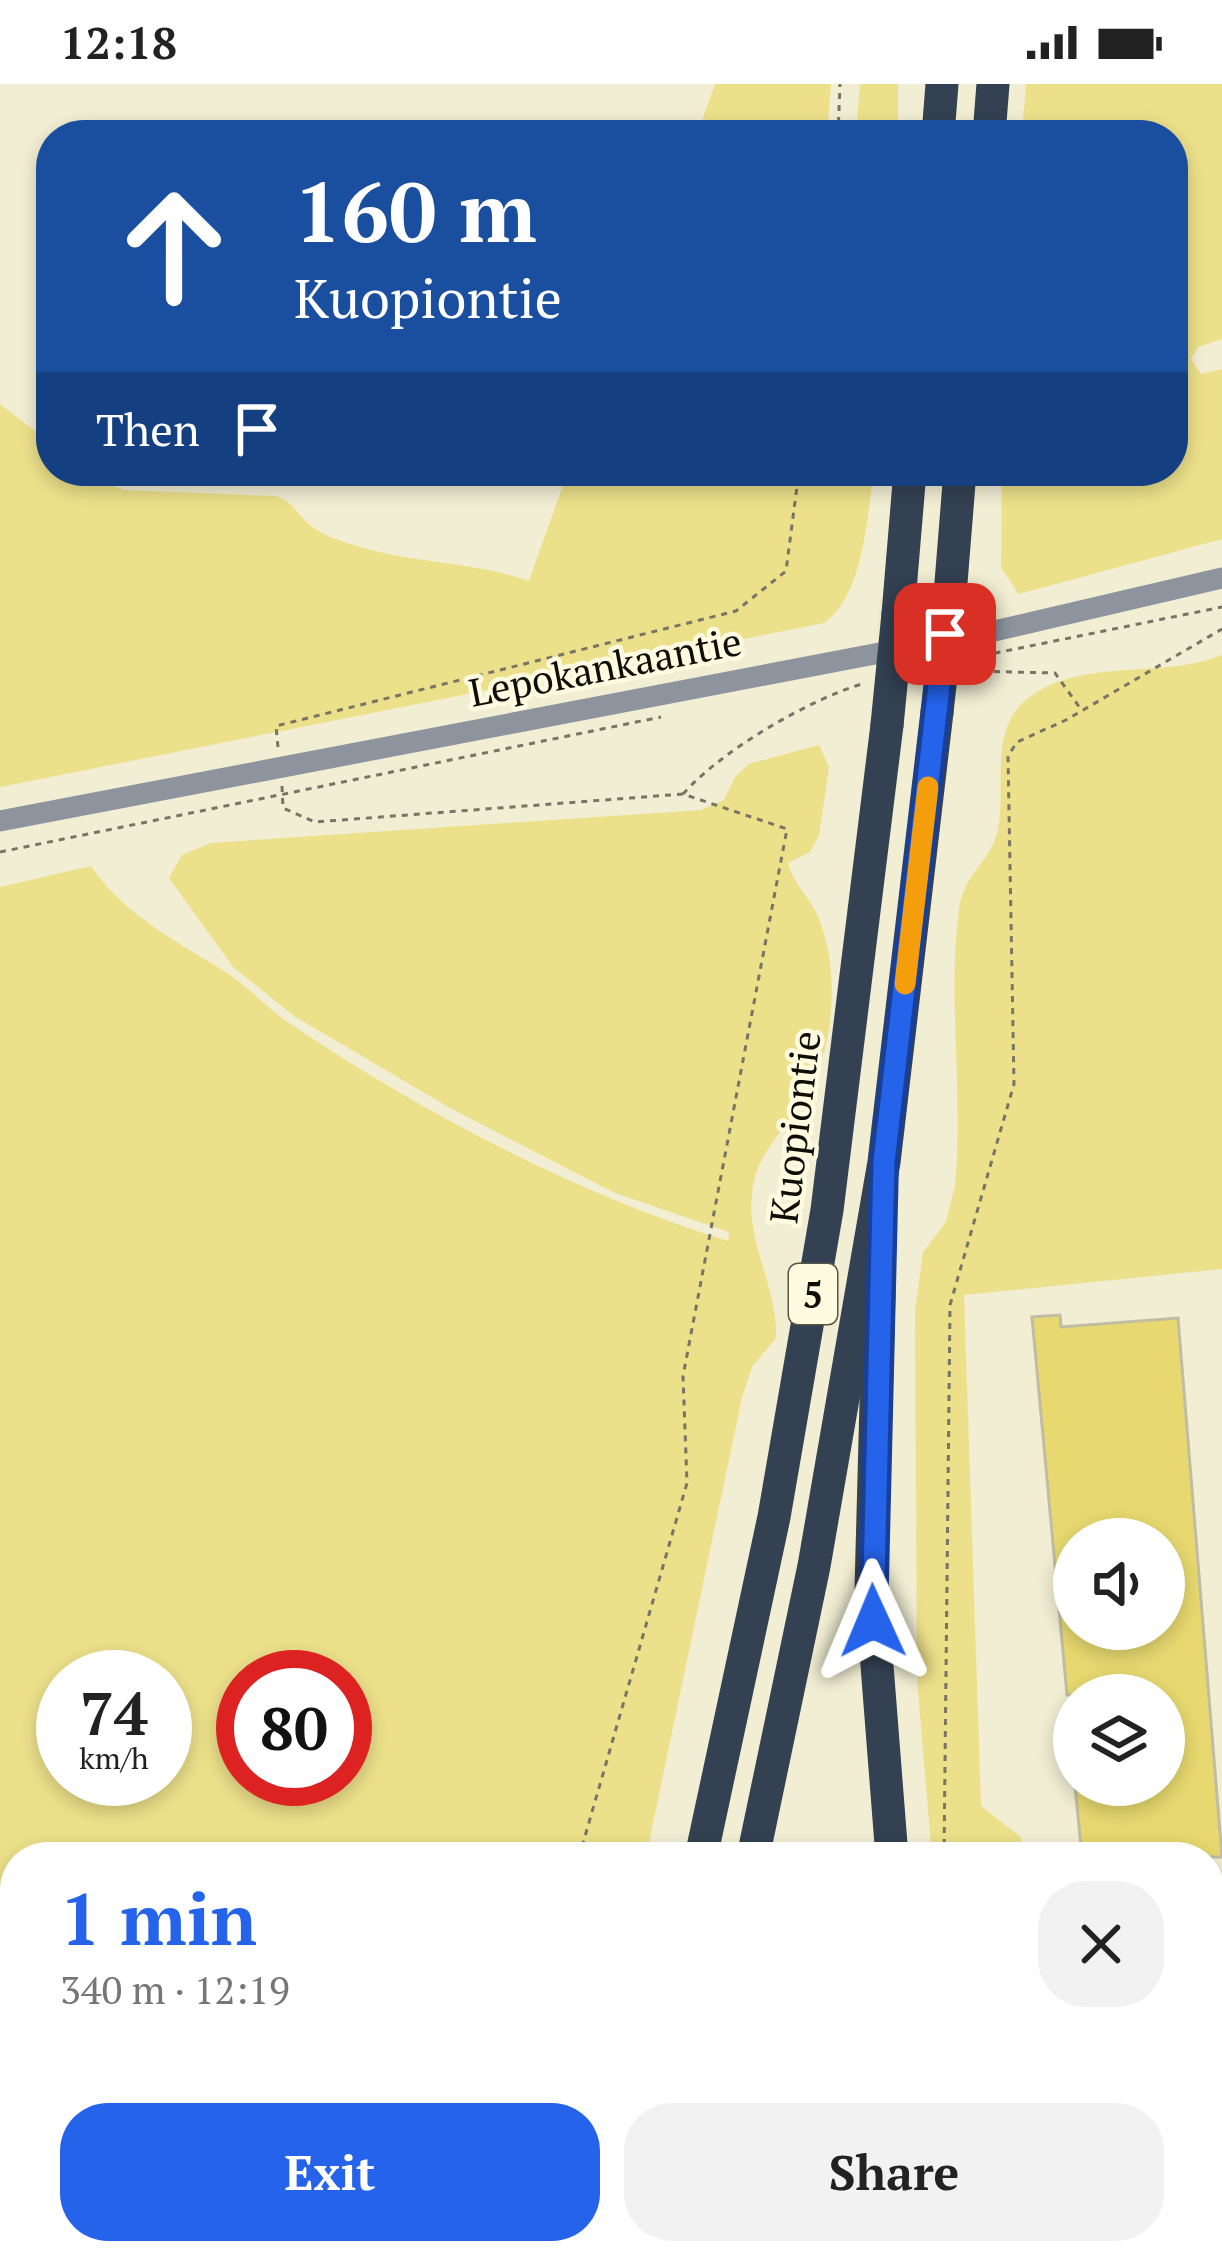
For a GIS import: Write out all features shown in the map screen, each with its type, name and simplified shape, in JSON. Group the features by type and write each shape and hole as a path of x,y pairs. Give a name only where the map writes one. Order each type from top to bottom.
{"highway":[{"path":"939,120 942,84"},
{"path":"990,120 993,84"},
{"name":"Kuopiontie","path":"704,1842 774,1517 827,1210 886,725 909,486"},
{"name":"5","path":"756,1842 814,1566 884,1162 959,486"},
{"path":"884,1162 871,1589 891,1842"}],"street":[{"name":"Lepokankaantie","path":"0,821 990,632 1222,578"}],"path":[{"path":"839,120 840,84"},
{"path":"967,659 1222,608"},
{"path":"944,1842 950,1305 1013,1084 1008,756 1017,742 1222,629"},
{"path":"830,684 876,676"},
{"path":"0,852 670,716"},
{"path":"583,1842 687,1483 683,1376 787,829 683,794"}],"shaded area":[{"path":"715,84 831,84 828,120 702,120"},
{"path":"860,84 898,84 898,120 857,120"},
{"path":"1026,84 1222,84 1222,339 1198,347 1191,359 1201,374 1222,369 1222,539 1019,594 1001,568 1002,486 1188,486 1188,120 1023,120"},
{"path":"0,404 36,432 36,486 276,496 316,529 343,542 529,581 563,486 872,486 856,574 848,594 824,623 0,787"},
{"path":"1222,655 1222,1269 964,1295 981,1806 1021,1837 1021,1842 931,1842 917,1679 915,1311 923,1252 946,1222 955,1185 959,909 967,885 995,841 1004,738 1019,707 1034,694 1078,676 1199,662"},
{"path":"819,745 829,767 819,836 810,852 788,863 816,911 826,940 831,1010 815,1078 765,1154 755,1178 751,1212 776,1338 752,1367 742,1397 649,1842 0,1842 0,887 91,866 120,900 153,927 235,979 292,1025 394,1089 559,1176 728,1241 729,1232 615,1193 450,1108 294,1016 233,967 169,878 182,855 211,843 701,810 724,800 735,777 749,764"}],"building":[{"path":"1060,1315 1061,1327 1178,1318 1221,1842 1081,1842 1077,1806 1185,1806 1185,1674 1065,1674 1063,1650 1185,1650 1185,1518 1053,1518 1053,1544 1032,1317"}],"slow traffic":[{"path":"905,984 928,787"}],"route":[{"path":"873,1621 873,1444 884,1162 945,634"}]}
